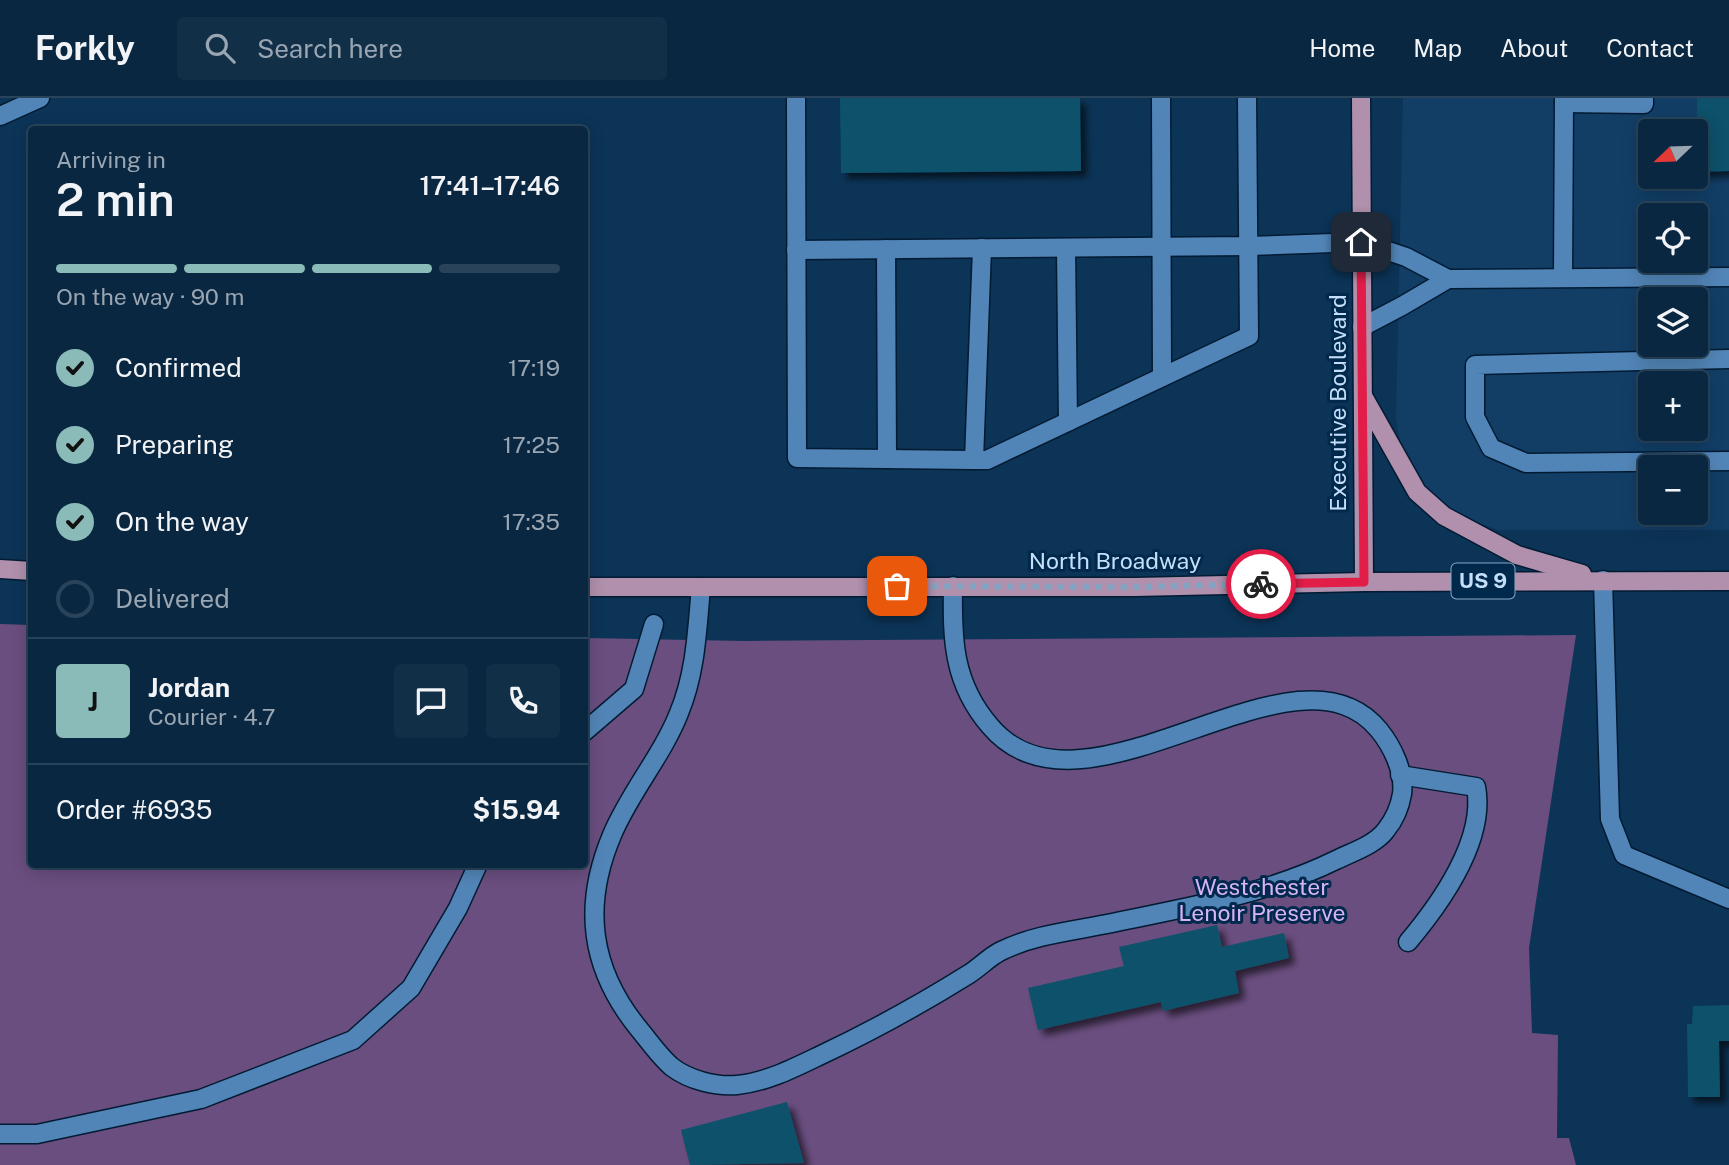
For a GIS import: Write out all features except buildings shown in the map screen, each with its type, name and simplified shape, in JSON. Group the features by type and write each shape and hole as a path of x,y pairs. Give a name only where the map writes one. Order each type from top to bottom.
{"main road":[{"name":"Executive Boulevard","path":"1361,98 1364,582"},
{"path":"1362,394 1417,492 1444,516 1517,555 1602,580"},
{"path":"0,569 28,570"},
{"name":"North Broadway","path":"588,587 1135,587 1364,582 1729,581"}],"lane":[{"path":"0,116 40,98"},
{"path":"796,98 797,458 974,460 987,460 1249,336 1247,98"},
{"path":"1161,98 1163,377"},
{"path":"1563,278 1564,101 1644,104 1644,98"},
{"path":"796,250 1248,246 1361,242 1406,257 1448,279 1729,277"},
{"path":"974,460 982,248"},
{"path":"1066,248 1068,422"},
{"path":"886,249 887,459"},
{"path":"1362,327 1448,279"},
{"path":"1729,359 1475,365 1475,417 1491,448 1526,463 1729,461"},
{"path":"1602,580 1610,819 1624,855 1729,899"},
{"path":"701,587 695,659 687,692 667,738 612,835 600,871 594,903 594,934 612,992 625,1012 672,1067 701,1082 731,1086 764,1081 864,1035 972,972 999,952 1020,944 1247,892 1300,876 1367,845 1385,833 1401,799 1400,775 1389,745 1375,724 1359,713 1319,699 1295,700 1266,706 1133,748 1091,758 1042,758 1021,752 1006,744 979,714 962,679 952,636 953,586"},
{"path":"588,729 634,689 654,624"},
{"path":"1400,775 1476,787 1478,796 1473,831 1457,869 1436,906 1408,942"},
{"path":"0,1134 37,1134 201,1099 353,1040 411,988 458,908 476,868"}],"shaded area":[{"path":"1403,98 1729,98 1729,530 1498,530 1449,512 1422,485 1401,447 1396,419"}],"green space":[{"name":"Westchester Lenoir Preserve","path":"0,624 28,625 28,868 588,868 588,638 744,641 1576,635 1529,948 1532,1033 1558,1035 1557,1138 1569,1138 1576,1165 0,1165"}],"way so far":[{"path":"897,586 1135,587 1261,584"}],"route":[{"path":"1261,584 1364,582 1361,242"}]}
